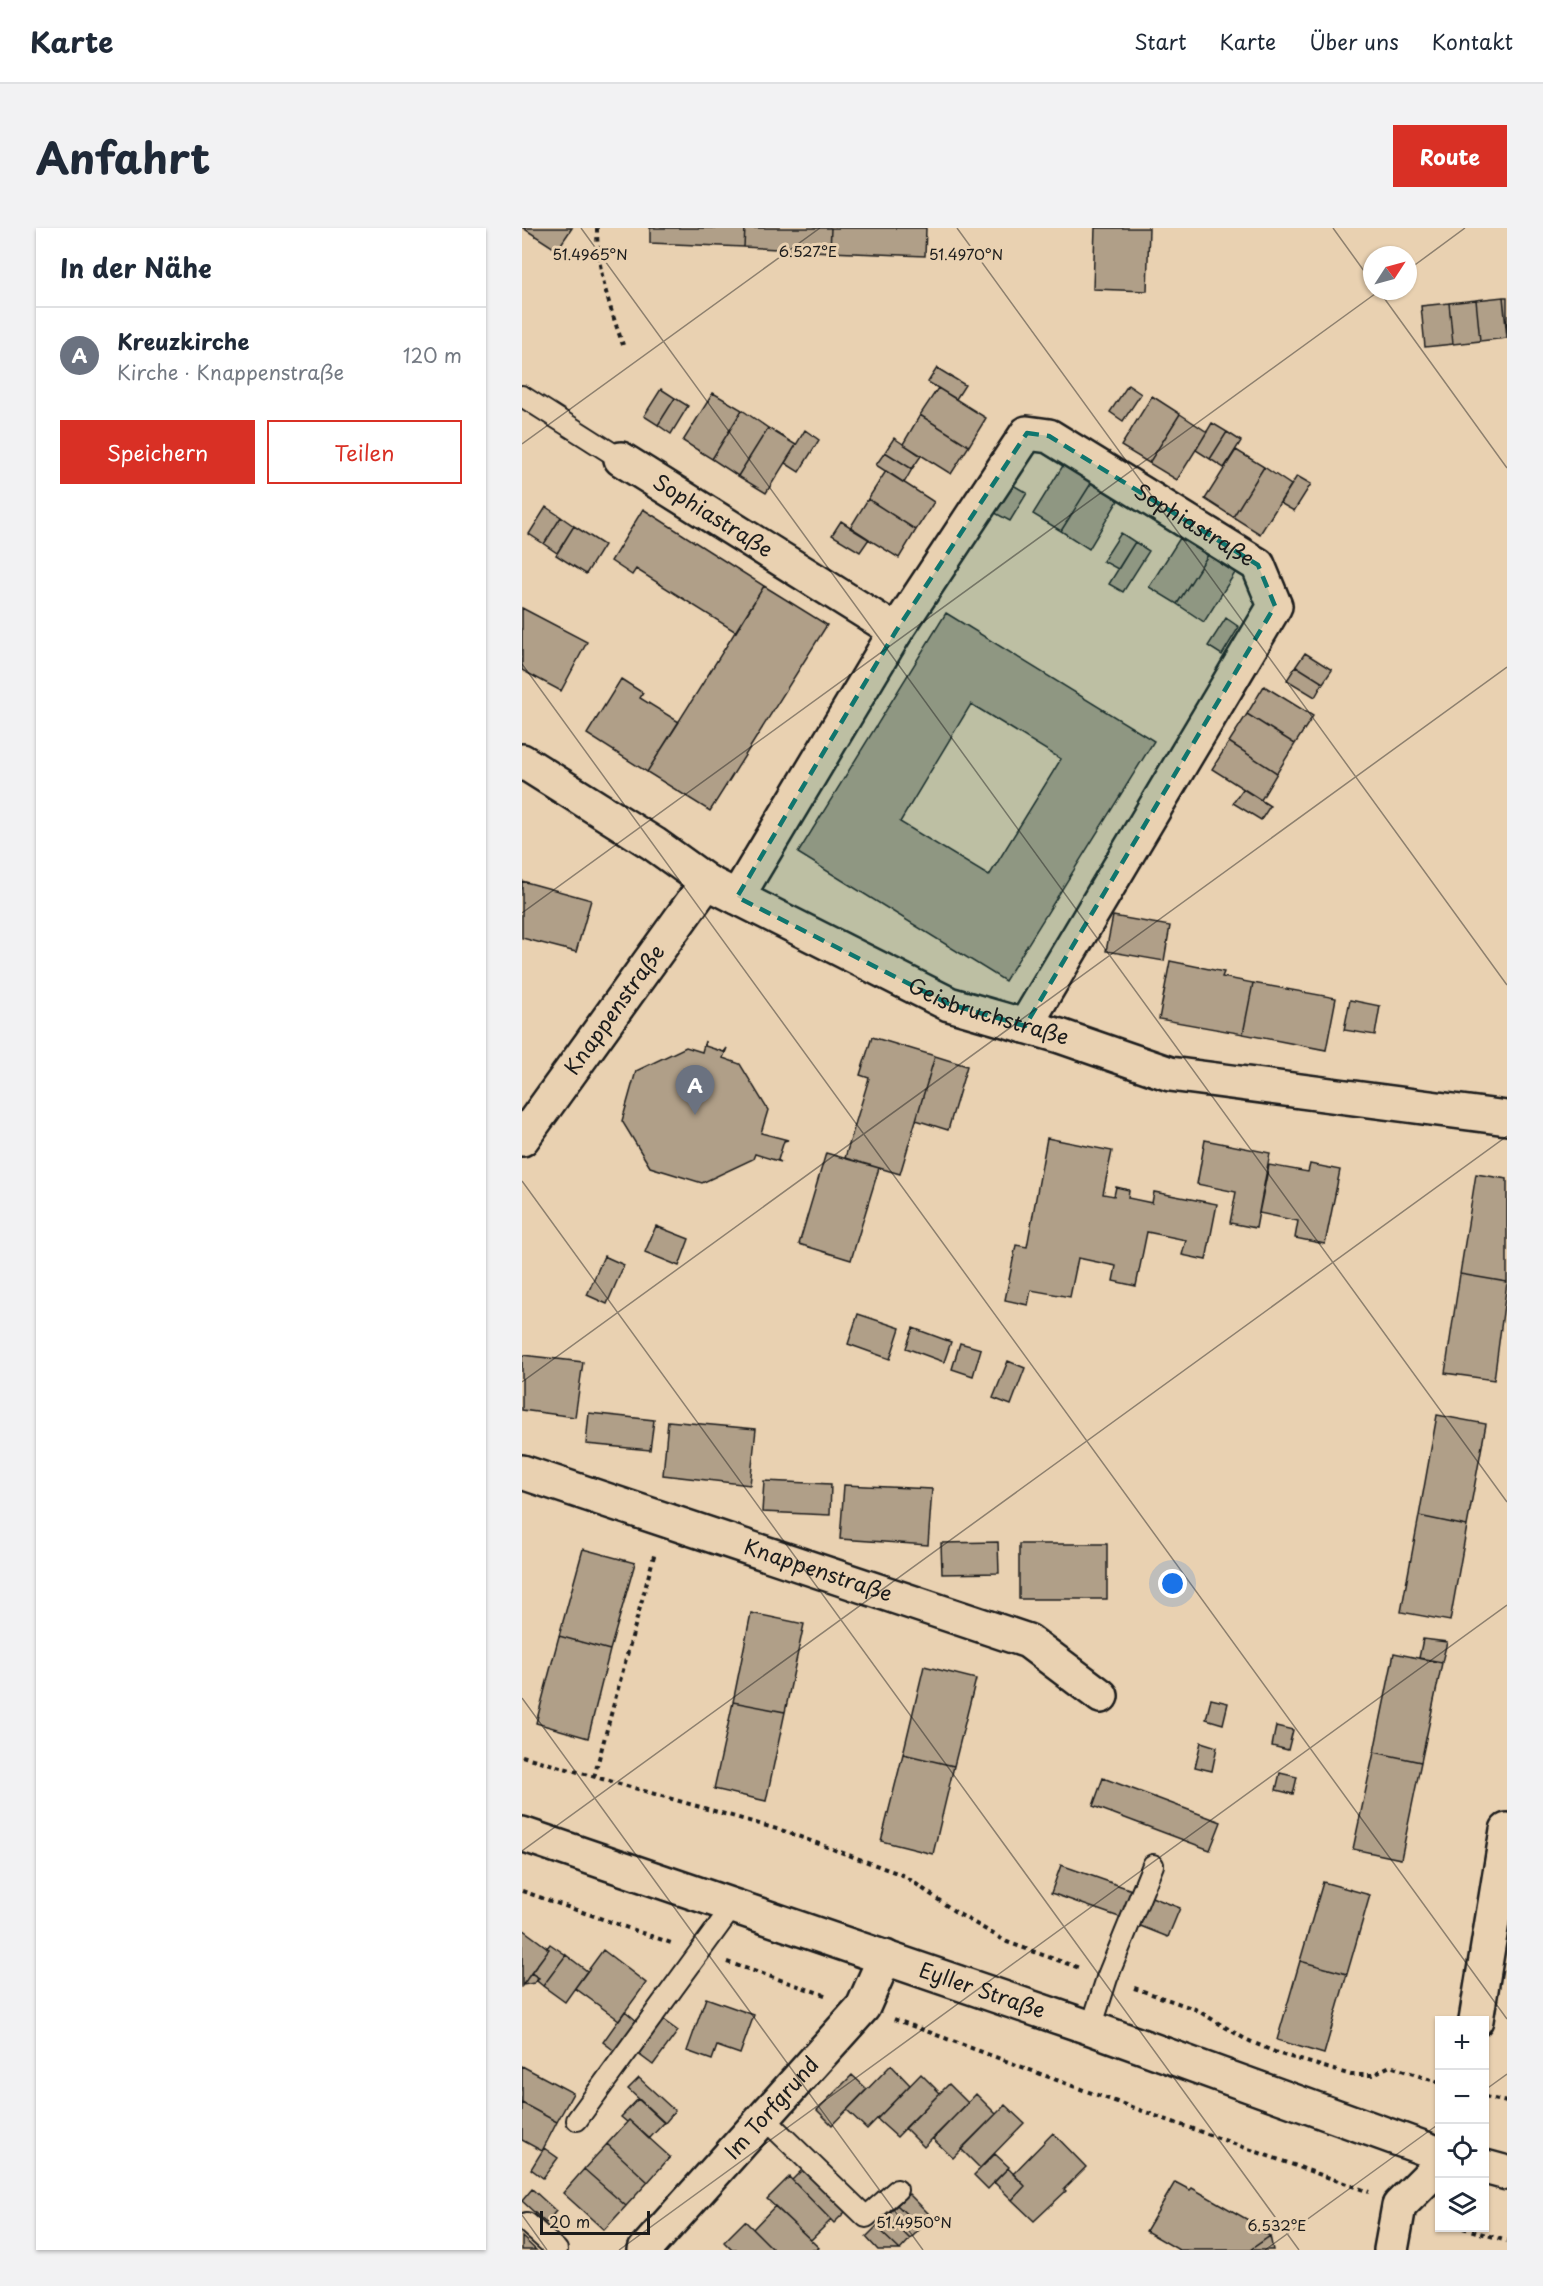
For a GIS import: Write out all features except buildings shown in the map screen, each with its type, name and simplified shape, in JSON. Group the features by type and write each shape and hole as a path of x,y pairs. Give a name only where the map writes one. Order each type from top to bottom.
{"street":[{"name":"Sophiastraße","path":"737,897 896,631 1027,433 1049,436 1258,565 1275,606 1025,1026"},
{"name":"Sophiastraße","path":"621,459 896,631"},
{"name":"Geisbruchstraße","path":"522,761 654,844 707,882 949,1004 1025,1026 1170,1074 1507,1118"},
{"name":"Knappenstraße","path":"522,1139 707,882"},
{"name":"Knappenstraße","path":"522,1472 1028,1641 1101,1696"},
{"path":"1477,2016 1507,1830"},
{"name":"Eyller Straße","path":"522,1834 1091,2028 1435,2152"},
{"name":"Im Torfgrund","path":"645,2250 863,2007 885,1957"},
{"path":"1489,2168 1507,2173"},
{"path":"1391,2250 1399,2206 1435,2170"}],"lane":[{"path":"522,396 621,459"},
{"path":"1091,2028 1107,1978 1153,1865"},
{"path":"577,2120 702,1953 733,1906"},
{"path":"764,2118 866,2217 897,2190"},
{"path":"527,2223 557,2250"}],"path":[{"path":"597,228 597,254 604,291 623,345"},
{"path":"594,1777 664,1519"},
{"path":"522,1756 784,1831 905,1876 957,1913 1007,1942 1196,2009 1245,2039 1277,2053 1351,2075 1372,2075 1390,2066 1435,2081"},
{"path":"522,1891 863,2007 1142,2112 1354,2185 1399,2206"},
{"path":"1489,2098 1507,2102"},
{"path":"1476,2232 1507,2241"}],"highlighted area":[{"path":"1027,433 1049,436 1258,565 1275,606 1025,1026 949,1004 737,897 896,631"}],"place":[{"name":"Kreuzkirche","path":"695,1115"}]}
